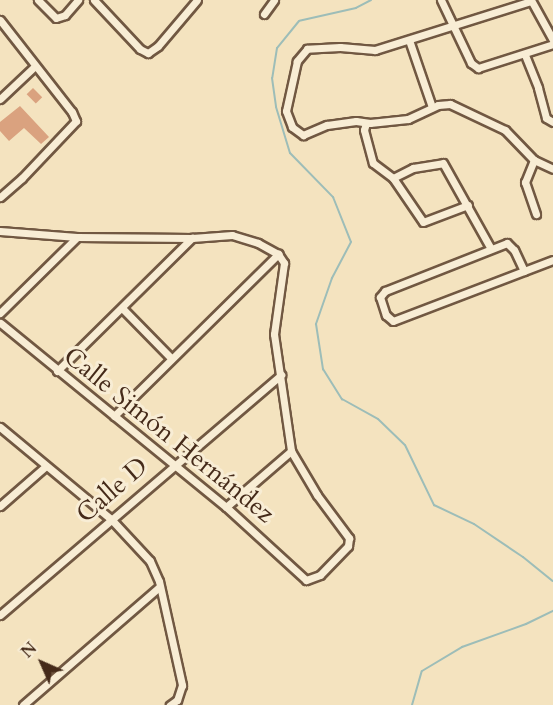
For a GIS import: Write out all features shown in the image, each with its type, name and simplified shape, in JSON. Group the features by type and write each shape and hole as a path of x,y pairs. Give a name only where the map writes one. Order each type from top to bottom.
{"street":[{"path":"38,0 56,18 65,15 78,0"},
{"path":"94,0 140,49 148,53 158,46 197,0"},
{"path":"264,14 274,0"},
{"path":"441,0 454,27 474,66 485,68 525,55 553,42 531,1 454,27 375,50 313,48 302,52 297,61 286,111 288,120 298,133 303,135 310,130 356,121 366,123 408,119 432,107 450,104 505,130 534,160 553,169"},
{"path":"0,20 34,67 72,112 76,121 22,178 0,197"},
{"path":"409,40 432,107"},
{"path":"525,55 538,88 546,118 553,122"},
{"path":"0,99 34,67"},
{"path":"366,123 364,130 373,163 393,178 423,222 468,205"},
{"path":"534,160 525,182 536,214"},
{"path":"393,178 412,168 440,162 445,164 491,249"},
{"path":"0,231 77,237 192,238 232,235 258,243 278,254 284,264 274,334 291,451 226,507"},
{"path":"0,314 77,237"},
{"path":"57,370 192,238"},
{"path":"524,271 511,245 507,243 385,291 380,297 386,315 393,321 553,260"},
{"path":"114,416 278,254"},
{"path":"122,308 171,358"},
{"name":"Calle Simón Hernández","path":"0,323 226,507 308,581 336,560 350,541 316,495 291,451"},
{"name":"Calle D","path":"0,615 281,375"},
{"path":"0,427 111,519 150,561 159,587 182,685 177,700 170,705"},
{"path":"0,506 46,466"},
{"path":"22,705 159,587"}],"building":[{"path":"33,88 42,97 36,104 27,94"},
{"path":"20,106 49,137 41,144 24,128 9,141 0,131 0,122"}],"waterway":[{"path":"371,0 356,8 299,21 277,48 272,78 276,107 290,153 333,197 351,242 332,278 316,324 323,369 342,399 378,419 405,445 434,505 474,524 523,557 553,581"},
{"path":"412,705 422,671 462,647 526,624 553,611"}]}
